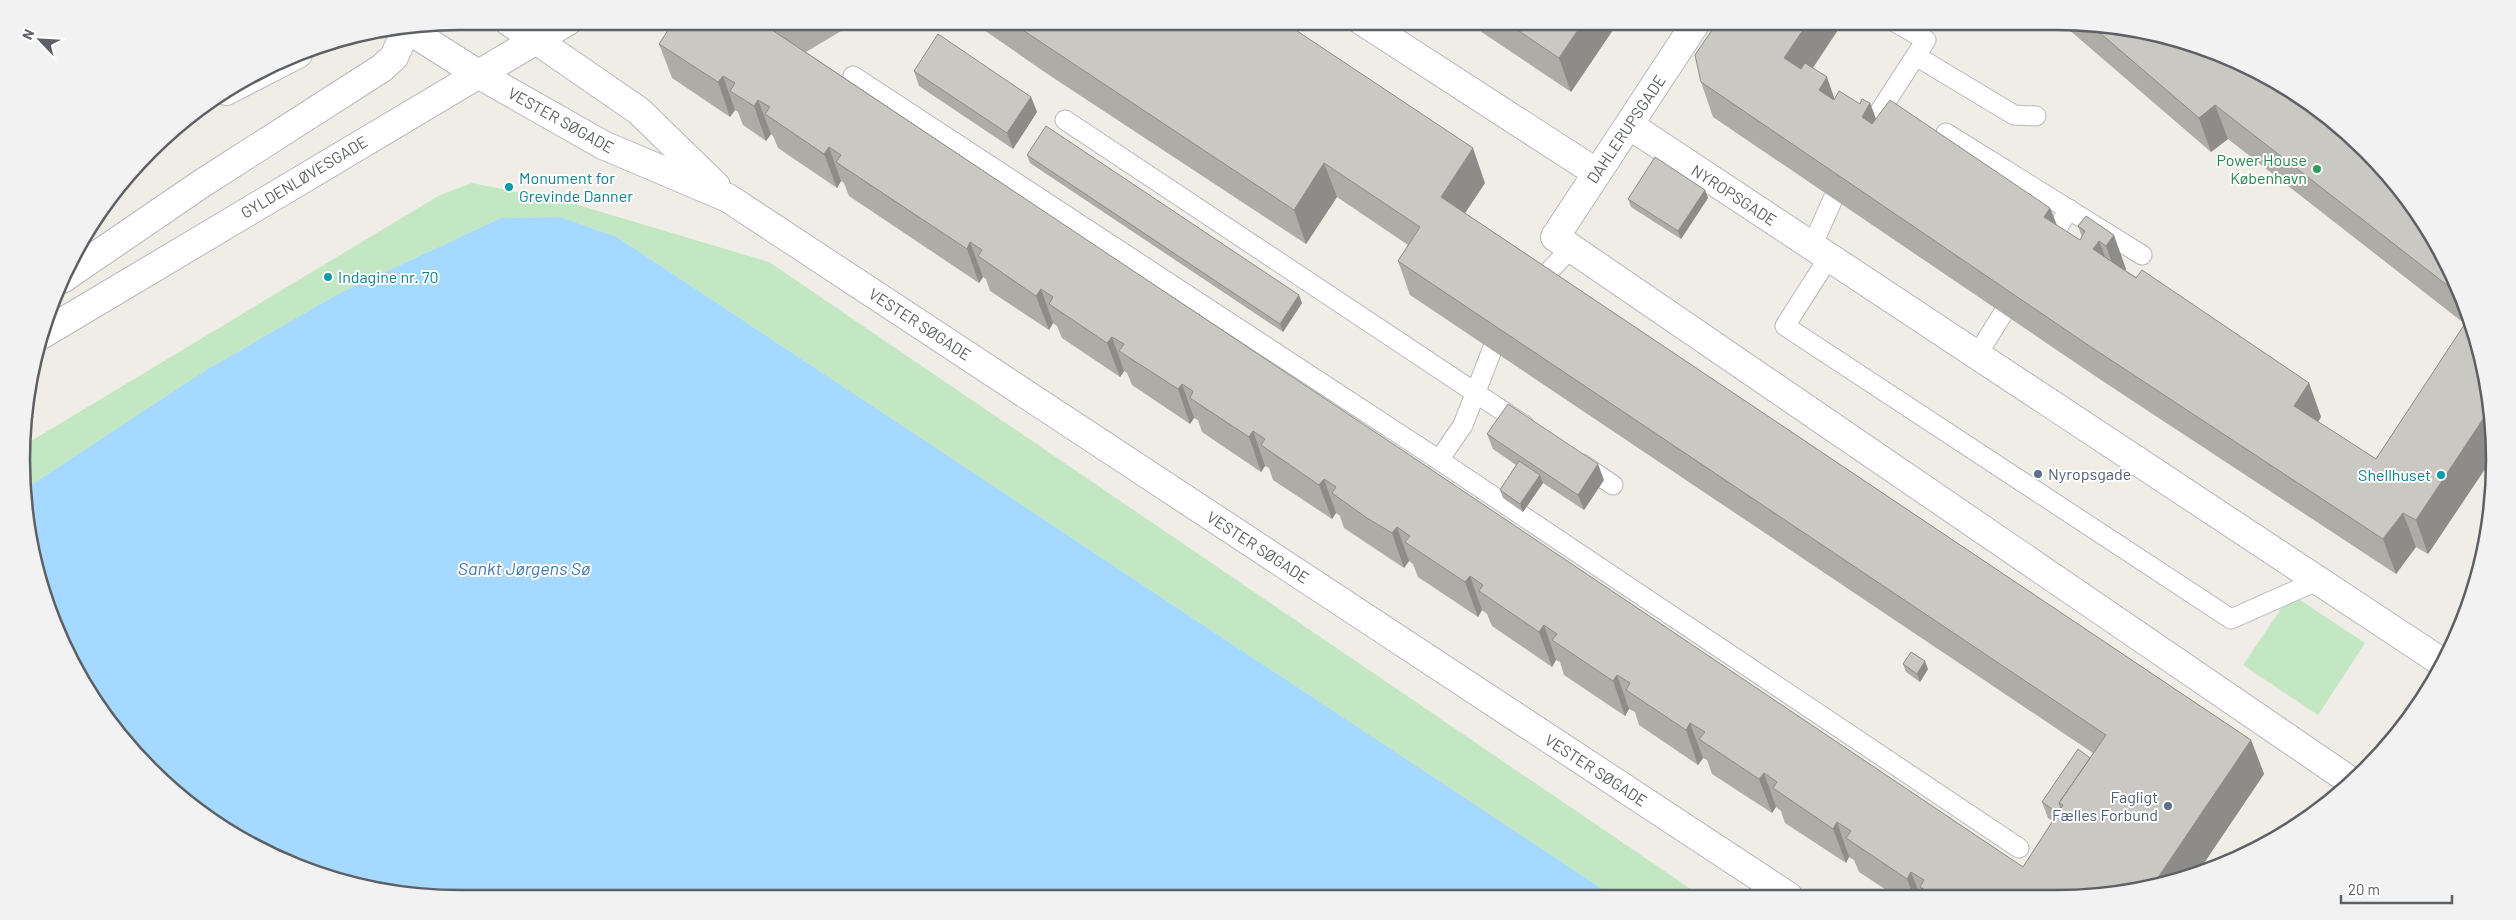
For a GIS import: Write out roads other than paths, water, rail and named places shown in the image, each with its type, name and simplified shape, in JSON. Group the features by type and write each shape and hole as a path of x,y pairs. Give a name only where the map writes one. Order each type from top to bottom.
{"street":[{"name":"VESTER SØGADE","path":"521,30 639,111 728,198"},
{"name":"GYLDENLØVESGADE","path":"51,329 553,30"},
{"path":"1376,30 1597,172"},
{"name":"DAHLERUPSGADE","path":"1563,242 1597,172 1692,30"},
{"name":"VESTER SØGADE","path":"412,33 478,74 603,145 728,198 1779,890"},
{"path":"73,271 201,184 382,68 394,57 405,34"},
{"name":"NYROPSGADE","path":"1628,125 2437,659"},
{"path":"1563,242 2346,778"}],"lane":[{"path":"1865,134 1926,40 1909,30"},
{"path":"1916,56 2014,114 2036,116"},
{"path":"853,76 1439,460 2019,848"},
{"path":"1065,120 1540,437"},
{"path":"1946,133 2142,255"},
{"path":"1833,199 1820,252 1785,326 2231,619 2319,580"},
{"path":"2052,235 2069,209"},
{"path":"1536,285 1563,242"},
{"path":"1977,355 2004,312"},
{"path":"1439,460 1463,425 1474,392 1492,350"},
{"path":"1565,453 1613,485"}],"water":[{"name":"Sankt Jørgens Sø","path":"560,217 617,237 1604,890 432,889 376,882 322,867 270,846 221,818 176,783 137,744 102,699 88,675 74,650 53,598 38,544 31,485 206,370 338,294 501,218"}],"place":[{"name":"Power House København","path":"2317,169"},
{"name":"Monument for Grevinde Danner","path":"509,187"},
{"name":"Indagine nr. 70","path":"328,277"},
{"name":"Nyropsgade","path":"2038,474"},
{"name":"Shellhuset","path":"2441,475"},
{"name":"Fagligt Fælles Forbund","path":"2168,806"}]}
